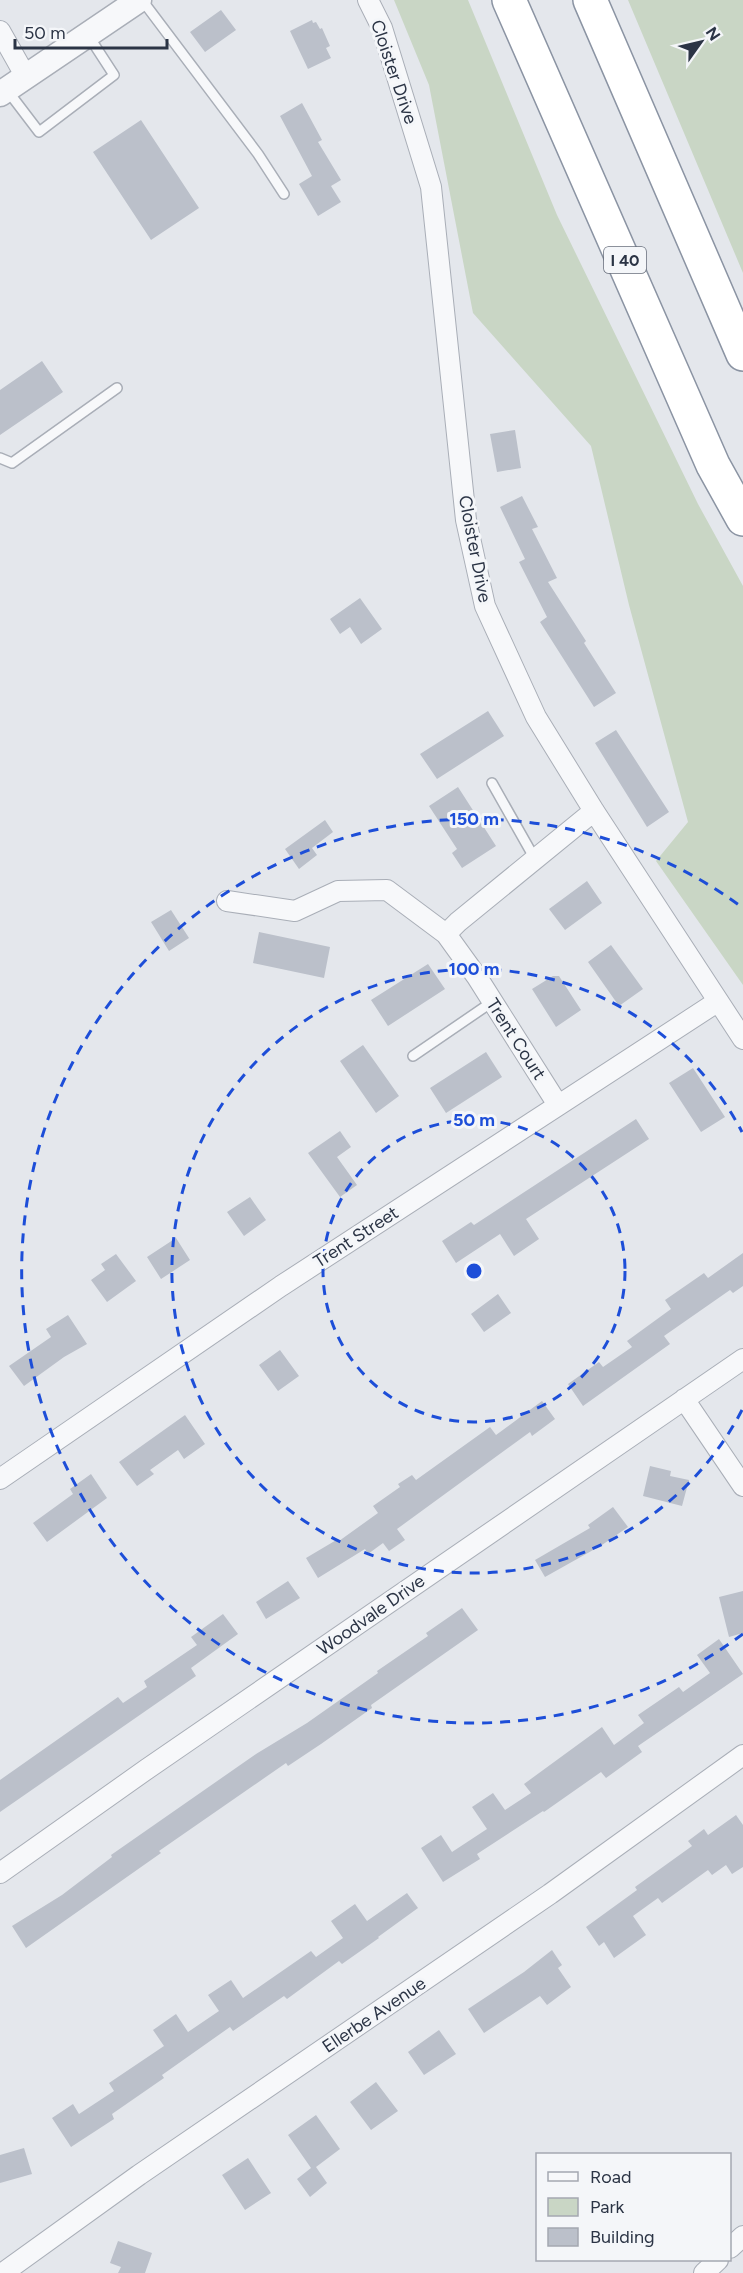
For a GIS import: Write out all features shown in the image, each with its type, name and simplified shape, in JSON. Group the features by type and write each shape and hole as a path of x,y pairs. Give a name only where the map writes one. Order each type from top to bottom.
{"highway":[{"name":"I 40","path":"509,0 713,465 743,519"},
{"path":"590,0 743,354"}],"street":[{"path":"0,31 11,87 141,0"},
{"name":"Cloister Drive","path":"368,0 382,28 431,186 466,520 484,606 536,717 594,811 743,1039"},
{"path":"452,928 594,811"},
{"name":"Trent Court","path":"226,902 295,911 338,891 387,890 452,928 492,1002 558,1105"},
{"name":"Trent Street","path":"0,1479 281,1286 717,1002"},
{"name":"Woodvale Drive","path":"0,1873 147,1768 743,1359"},
{"path":"684,1399 743,1486"},
{"name":"Ellerbe Avenue","path":"3,2273 138,2175 550,1894 743,1755"},
{"path":"731,2246 743,2236"},
{"path":"704,2273 716,2261"}],"lane":[{"path":"141,0 258,154 284,194"},
{"path":"11,87 39,132 114,75 88,35"},
{"path":"0,458 12,463 117,388"},
{"path":"492,783 535,859"},
{"path":"413,1056 492,1002"}],"green space":[{"path":"394,0 468,0 557,215 698,504 743,586 743,985 656,861 688,822 629,605 591,446 473,313 429,85"},
{"path":"628,0 743,0 743,273"}],"building":[{"path":"221,10 236,30 205,52 190,32"},
{"path":"312,20 320,29 322,28 330,46 326,48 331,58 308,69 290,31"},
{"path":"302,103 322,140 318,142 341,180 331,186 341,202 318,216 299,184 312,176 280,116"},
{"path":"141,120 199,208 151,240 93,152"},
{"path":"42,361 63,392 0,435 0,390"},
{"path":"515,430 521,468 497,472 490,434"},
{"path":"522,496 538,527 532,529 557,578 548,582 616,693 594,707 540,622 547,617 519,562 525,559 500,507"},
{"path":"360,598 382,629 361,644 350,627 340,634 330,619"},
{"path":"488,711 504,736 437,779 420,754"},
{"path":"616,730 669,812 647,827 595,743"},
{"path":"458,787 496,846 462,868 452,853 457,849 429,806"},
{"path":"325,820 333,832 312,848 317,855 299,869 285,849"},
{"path":"587,881 602,903 565,930 549,909"},
{"path":"171,910 189,938 169,951 151,922"},
{"path":"259,932 330,947 324,978 253,963"},
{"path":"611,945 643,989 619,1006 588,962"},
{"path":"428,964 445,989 388,1026 371,1000"},
{"path":"553,976 559,976 581,1010 556,1027 532,989"},
{"path":"363,1045 399,1096 376,1113 340,1061"},
{"path":"486,1052 502,1077 446,1113 430,1088"},
{"path":"693,1068 725,1117 701,1132 669,1083"},
{"path":"636,1119 649,1139 526,1219 539,1239 514,1256 500,1234 456,1263 442,1241 471,1222 474,1225"},
{"path":"340,1131 351,1147 337,1157 357,1185 340,1197 308,1153"},
{"path":"250,1197 266,1220 244,1236 227,1212"},
{"path":"176,1238 190,1260 161,1279 147,1257"},
{"path":"743,1253 743,1286 733,1293 730,1290 664,1336 670,1344 583,1406 568,1384 599,1362 603,1367 632,1347 627,1341 671,1309 665,1300 704,1273 708,1278"},
{"path":"116,1254 136,1281 107,1302 91,1280 105,1270 101,1264"},
{"path":"498,1294 511,1313 484,1332 471,1314"},
{"path":"68,1315 87,1344 64,1357 24,1386 9,1366 51,1337 46,1329"},
{"path":"280,1350 299,1376 278,1391 259,1365"},
{"path":"542,1401 555,1419 532,1436 530,1432 397,1529 405,1540 389,1551 383,1543 368,1554 365,1549 318,1578 306,1558 338,1539 339,1541 378,1513 373,1506 400,1487 398,1484 412,1475 416,1480 490,1427 496,1435"},
{"path":"185,1415 205,1444 184,1459 178,1450 150,1470 154,1474 137,1486 119,1462"},
{"path":"650,1466 671,1471 670,1476 689,1480 682,1506 643,1496"},
{"path":"91,1474 107,1498 47,1542 33,1523 73,1494 70,1489"},
{"path":"613,1507 628,1527 602,1545 545,1577 535,1560 590,1528 588,1525"},
{"path":"288,1581 300,1598 266,1619 256,1602"},
{"path":"743,1591 743,1633 729,1637 719,1597"},
{"path":"462,1608 478,1630 371,1705 372,1708 321,1744 288,1766 286,1763 159,1851 161,1853 26,1948 12,1926 62,1895 112,1857 111,1855 378,1673 377,1671 428,1636 426,1633"},
{"path":"223,1614 238,1634 191,1668 196,1676 0,1812 0,1780 118,1697 123,1703 147,1687 144,1681 197,1645 191,1637"},
{"path":"719,1639 743,1674 638,1746 642,1752 606,1778 601,1772 544,1812 477,1854 480,1859 443,1882 421,1848 441,1835 452,1852 487,1829 472,1807 493,1793 505,1810 531,1793 524,1784 602,1727 614,1745 644,1723 638,1715 679,1687 683,1692 710,1673 697,1655"},
{"path":"736,1815 743,1825 743,1867 732,1874 726,1865 712,1875 708,1870 662,1903 658,1898 633,1916 646,1935 614,1958 604,1942 599,1946 586,1927 637,1890 635,1887 692,1846 688,1841 704,1829 708,1835"},
{"path":"407,1893 418,1908 379,1938 342,1964 339,1961 287,1999 284,1996 233,2031 230,2027 162,2075 164,2078 112,2114 114,2119 71,2147 52,2118 73,2104 79,2114 114,2091 109,2083 164,2046 153,2030 176,2014 188,2032 219,2011 208,1995 231,1980 243,1998 311,1951 316,1957 343,1938 331,1921 355,1904 367,1921"},
{"path":"552,1950 562,1965 558,1968 571,1987 547,2005 540,1996 484,2033 468,2009 524,1972"},
{"path":"439,2030 456,2054 424,2075 408,2052"},
{"path":"376,2082 398,2111 371,2130 350,2102"},
{"path":"316,2115 340,2149 316,2167 327,2183 310,2197 297,2179 311,2168 288,2135"},
{"path":"24,2148 32,2174 0,2183 0,2155"},
{"path":"248,2158 271,2193 245,2210 222,2175"},
{"path":"118,2241 152,2253 145,2273 118,2273 121,2267 110,2263"}]}
